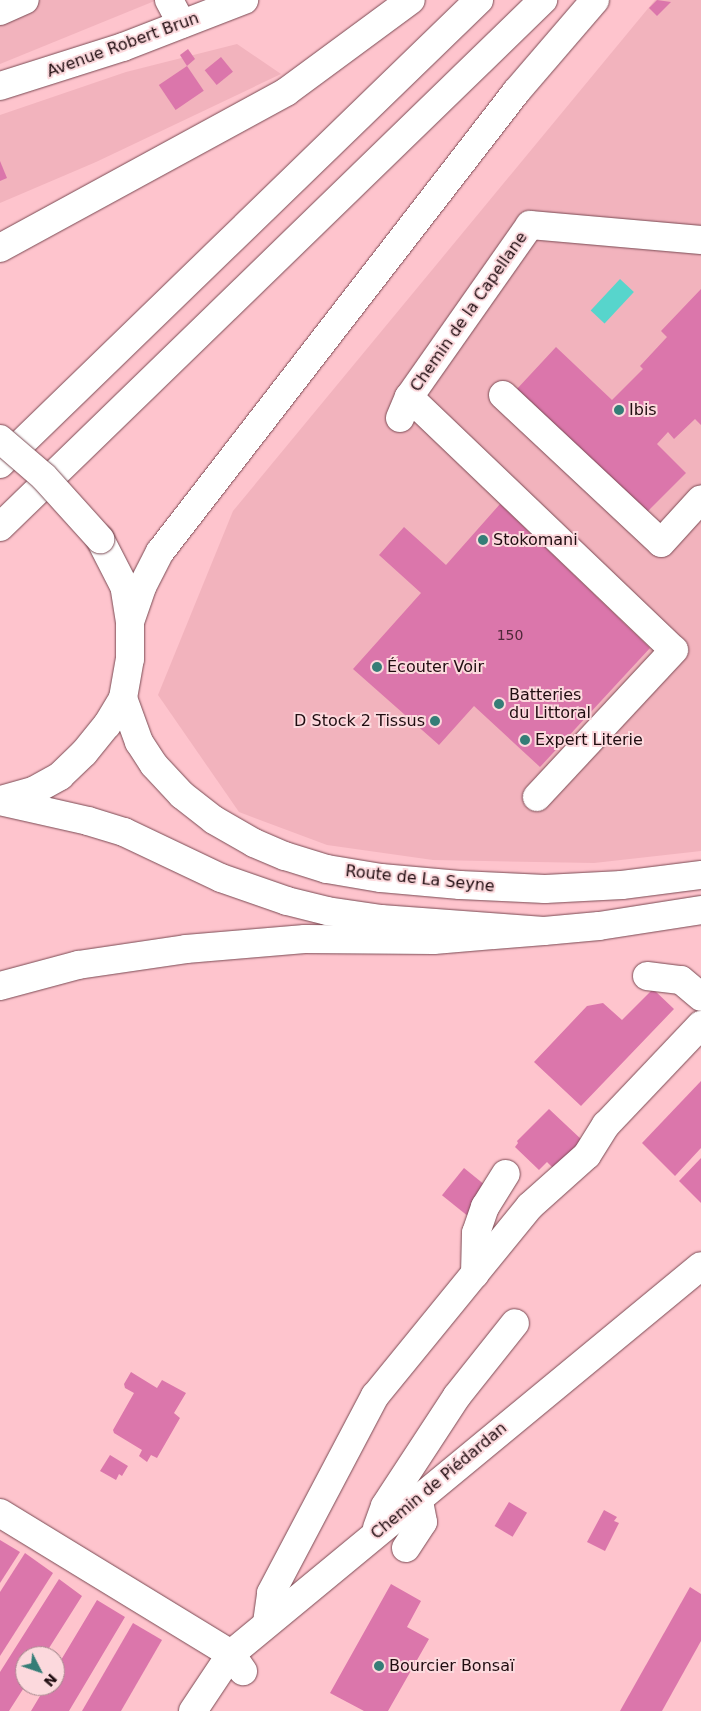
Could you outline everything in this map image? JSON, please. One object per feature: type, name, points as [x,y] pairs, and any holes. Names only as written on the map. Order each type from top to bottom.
[{"type":"main road","points":[[0,11],[25,0]]},
{"type":"main road","points":[[169,0],[182,24]]},
{"type":"main road","name":"Avenue Robert Brun","points":[[0,86],[124,47],[244,0]]},
{"type":"main road","points":[[0,248],[286,92],[411,0]]},
{"type":"main road","points":[[0,464],[479,0]]},
{"type":"main road","points":[[0,527],[543,0]]},
{"type":"main road","points":[[130,622],[143,585],[160,552],[516,92],[595,0]]},
{"type":"main road","name":"Chemin de la Capellane","points":[[537,797],[674,650],[405,408],[530,226],[701,240]]},
{"type":"main road","points":[[503,395],[661,543],[701,499]]},
{"type":"main road","points":[[0,439],[44,477],[100,539],[124,586],[130,622],[130,659],[124,698],[107,725],[84,753],[60,776],[35,790],[0,800]]},
{"type":"main road","name":"Route de La Seyne","points":[[124,698],[139,742],[154,765],[182,794],[214,820],[254,843],[285,856],[327,869],[381,878],[460,885],[555,888],[622,885],[701,875]]},
{"type":"main road","points":[[0,800],[88,821],[124,832],[221,878],[287,901],[327,911],[381,919],[544,931]]},
{"type":"main road","points":[[0,986],[78,965],[186,949],[305,939],[434,940],[599,926],[701,910]]},
{"type":"main road","points":[[647,976],[680,980],[701,997]]},
{"type":"main road","points":[[268,1623],[271,1593],[375,1396],[530,1206],[587,1155],[606,1125],[701,1025]]},
{"type":"main road","points":[[475,1274],[476,1233],[485,1207],[506,1174]]},
{"type":"main road","name":"Chemin de Piédardan","points":[[193,1711],[237,1662],[268,1623],[701,1266]]},
{"type":"main road","points":[[375,1534],[385,1506],[457,1396],[515,1323]]},
{"type":"main road","points":[[406,1548],[423,1522],[418,1498]]},
{"type":"main road","points":[[0,1513],[237,1662]]},
{"type":"shaded area","points":[[0,0],[157,0],[0,64]]},
{"type":"shaded area","points":[[655,0],[701,0],[701,851],[594,863],[433,860],[327,845],[239,812],[158,695],[233,511]]},
{"type":"shaded area","points":[[237,44],[281,74],[96,162],[0,203],[0,115],[126,72]]},
{"type":"water","points":[[620,279],[634,292],[605,323],[591,310]]},
{"type":"building","points":[[657,0],[671,2],[657,16],[649,8]]},
{"type":"building","points":[[188,49],[195,59],[187,66],[180,55]]},
{"type":"building","points":[[221,57],[233,72],[217,85],[205,70]]},
{"type":"building","points":[[187,66],[204,91],[176,110],[159,85]]},
{"type":"building","points":[[0,161],[7,178],[0,181]]},
{"type":"building","name":"Ibis","points":[[701,289],[701,425],[695,419],[674,439],[668,432],[657,444],[686,473],[646,513],[516,390],[556,347],[612,400],[643,369],[640,366],[667,337],[661,331]]},
{"type":"building","points":[[500,504],[650,648],[540,767],[474,706],[439,745],[353,669],[421,593],[379,555],[404,527],[446,565]]},
{"type":"building","points":[[653,989],[674,1009],[581,1106],[534,1062],[587,1006],[603,1003],[622,1020]]},
{"type":"building","points":[[701,1081],[701,1148],[675,1176],[642,1143]]},
{"type":"building","points":[[549,1109],[582,1140],[554,1169],[547,1162],[539,1170],[515,1147],[518,1143],[517,1141]]},
{"type":"building","points":[[701,1158],[701,1203],[679,1181]]},
{"type":"building","points":[[464,1168],[492,1191],[470,1218],[442,1195]]},
{"type":"building","points":[[131,1372],[157,1388],[162,1380],[186,1393],[174,1413],[180,1418],[157,1458],[151,1455],[147,1462],[139,1456],[142,1450],[114,1433],[113,1430],[134,1393],[125,1388],[124,1384]]},
{"type":"building","points":[[110,1455],[128,1466],[122,1476],[119,1474],[116,1480],[100,1471]]},
{"type":"building","points":[[509,1502],[527,1513],[513,1537],[495,1526]]},
{"type":"building","points":[[604,1510],[617,1517],[614,1521],[619,1523],[605,1551],[587,1542]]},
{"type":"building","points":[[0,1540],[20,1552],[0,1583]]},
{"type":"building","points":[[25,1553],[53,1573],[0,1656],[0,1592]]},
{"type":"building","points":[[59,1579],[82,1596],[50,1646],[16,1646]]},
{"type":"building","name":"Bourcier Bonsaï","points":[[391,1584],[421,1601],[407,1627],[429,1639],[388,1711],[364,1711],[330,1693]]},
{"type":"building","points":[[690,1587],[701,1594],[701,1641],[662,1711],[620,1711]]},
{"type":"building","points":[[97,1600],[125,1617],[69,1711],[31,1711],[40,1696],[65,1696],[65,1653]]},
{"type":"building","points":[[133,1623],[162,1640],[121,1711],[82,1711]]},
{"type":"building","points":[[15,1648],[15,1696],[19,1696],[9,1711],[0,1711],[0,1672]]},
{"type":"place","name":"Ibis","points":[[619,410]]},
{"type":"place","name":"Stokomani","points":[[483,540]]},
{"type":"place","name":"Écouter Voir","points":[[377,667]]},
{"type":"place","name":"Batteries du Littoral","points":[[499,704]]},
{"type":"place","name":"D Stock 2 Tissus","points":[[435,721]]},
{"type":"place","name":"Expert Literie","points":[[525,740]]},
{"type":"place","name":"Bourcier Bonsaï","points":[[379,1666]]}]
